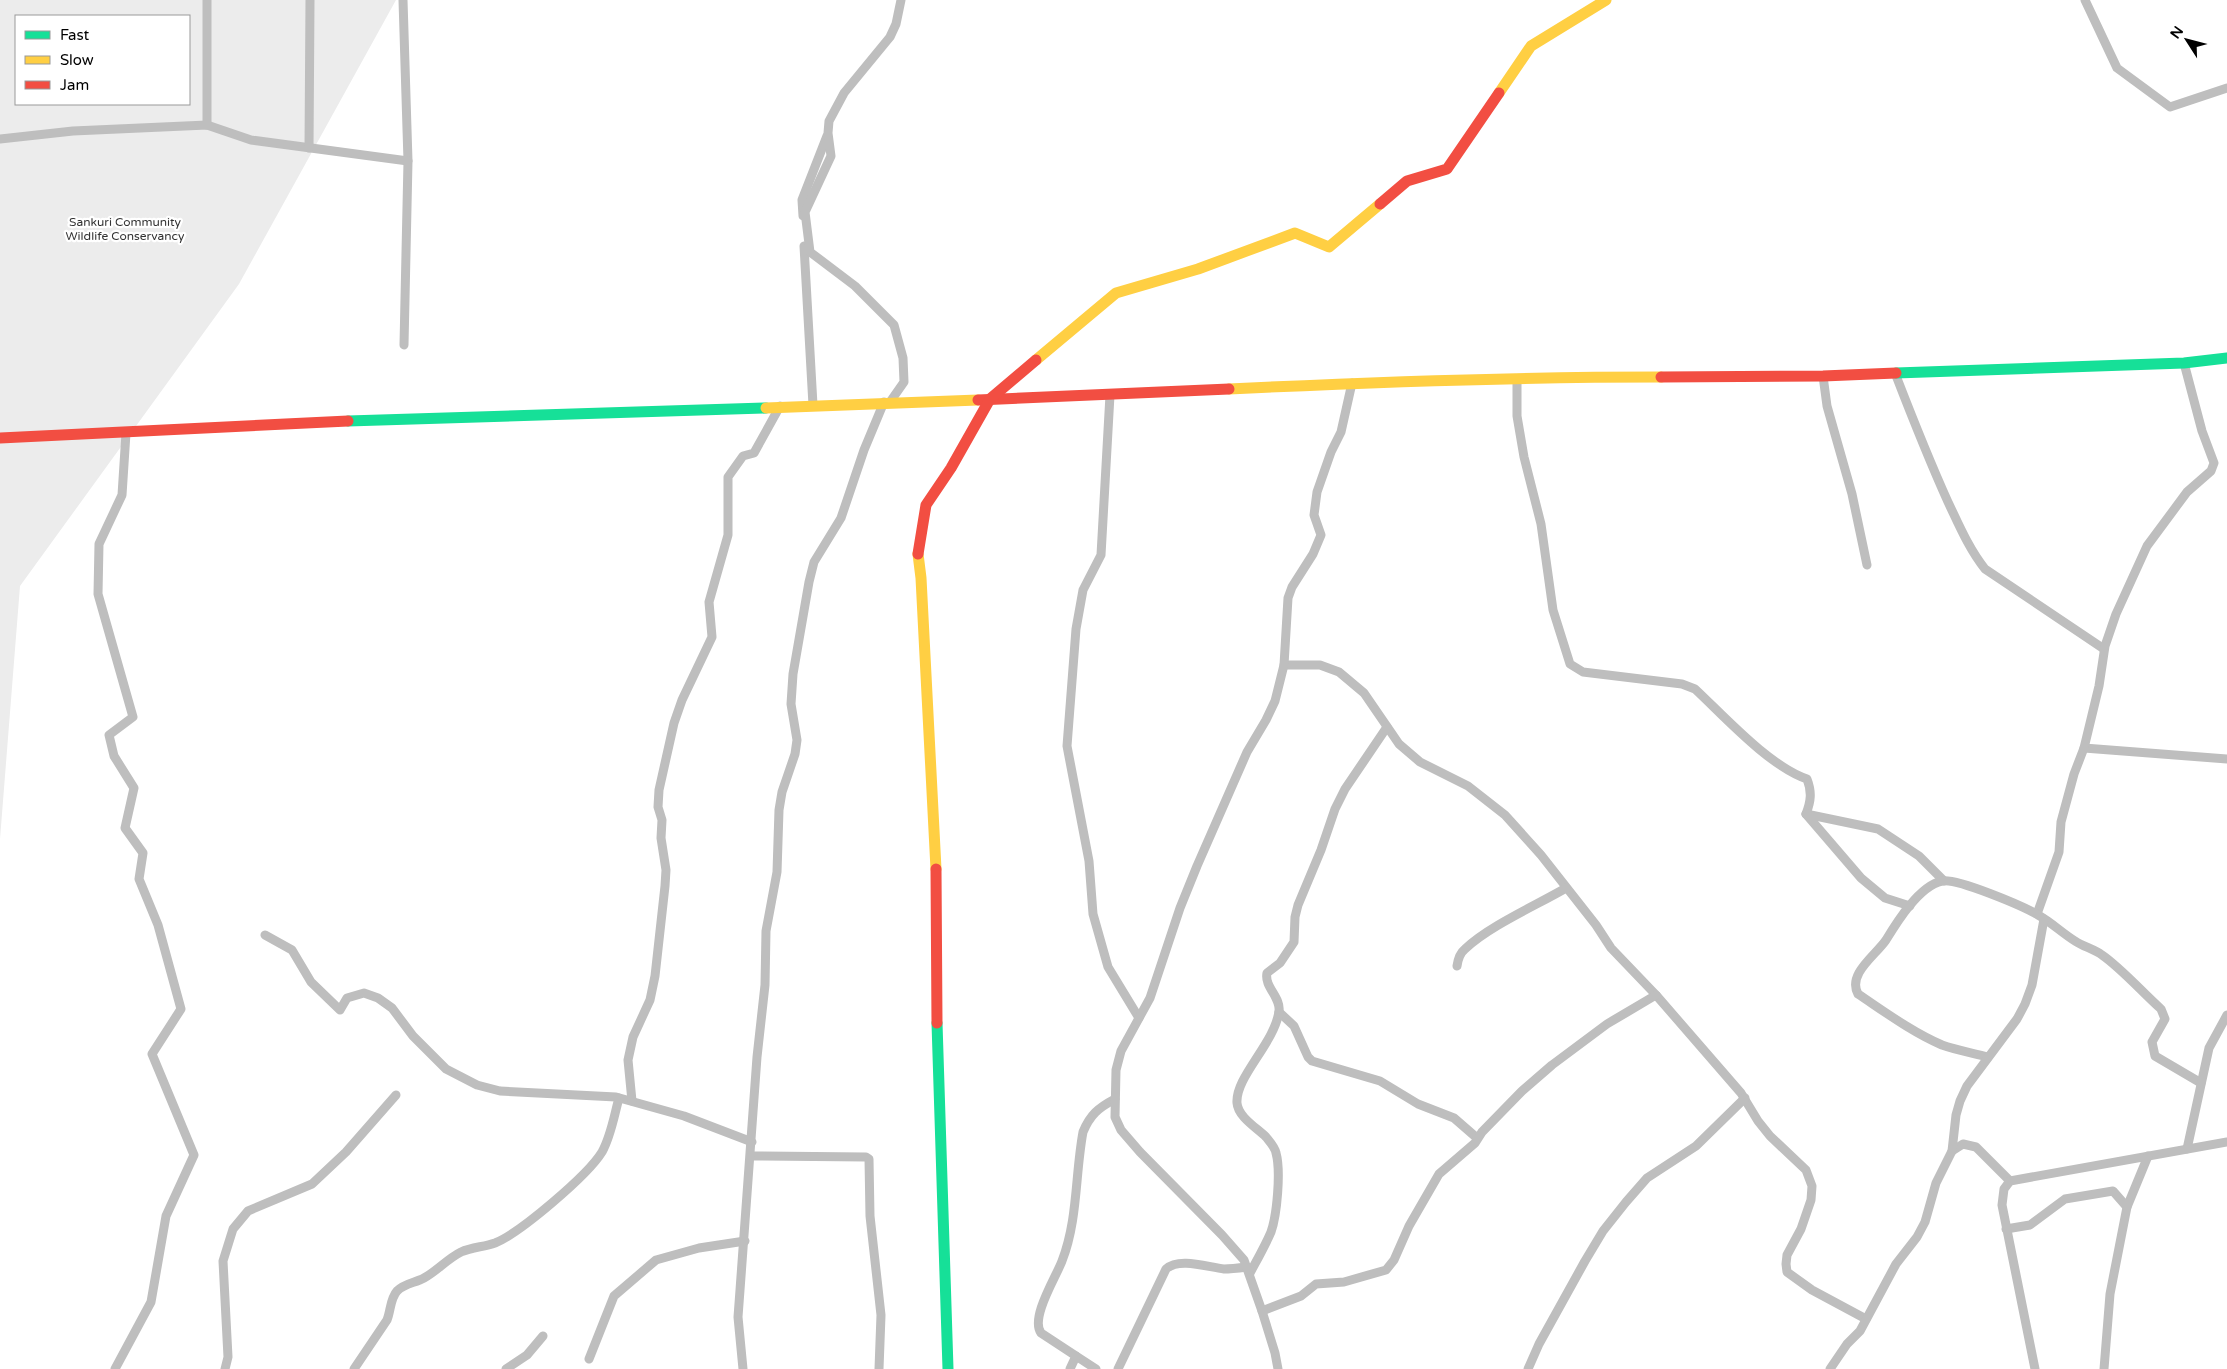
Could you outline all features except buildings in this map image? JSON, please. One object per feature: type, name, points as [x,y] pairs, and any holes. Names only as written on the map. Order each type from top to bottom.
[{"type":"street","points":[[207,0],[207,125]]},
{"type":"street","points":[[309,148],[310,0]]},
{"type":"street","points":[[404,0],[408,161],[404,345]]},
{"type":"street","points":[[743,1369],[738,1317],[757,1056],[765,985],[766,931],[777,872],[779,810],[782,792],[795,754],[797,740],[791,704],[792,674],[808,582],[814,562],[841,518],[864,450],[887,402],[904,382],[903,358],[894,325],[854,286],[810,252],[805,212],[830,156],[829,121],[835,108],[864,68],[890,37],[896,24],[901,0]]},
{"type":"street","points":[[948,1369],[936,980],[937,892],[921,578],[918,554],[926,505],[951,468],[990,399],[1116,293],[1198,269],[1295,233],[1329,247],[1407,181],[1447,169],[1530,46],[1606,0]]},
{"type":"street","points":[[2085,0],[2116,68],[2170,107],[2227,88]]},
{"type":"street","points":[[0,139],[73,131],[207,125],[251,140],[408,161]]},
{"type":"street","points":[[813,405],[802,200],[828,134]]},
{"type":"street","points":[[0,438],[332,421],[472,419],[1352,384],[1517,379],[1823,376],[2184,363],[2227,358]]},
{"type":"street","points":[[1830,1369],[1866,1319],[1896,1264],[1917,1237],[1925,1222],[1936,1183],[1952,1151],[1956,1115],[1960,1101],[1988,1057],[2017,1019],[2032,985],[2041,916],[2059,852],[2060,822],[2084,748],[2099,686],[2104,649],[2116,614],[2147,546],[2177,504],[2211,470],[2214,464],[2202,431],[2184,363]]},
{"type":"street","points":[[1895,373],[1940,484],[1977,559],[1985,569],[2104,649]]},
{"type":"street","points":[[1823,376],[1827,406],[1852,494],[1867,565]]},
{"type":"street","points":[[1517,379],[1517,416],[1524,457],[1541,524],[1548,586],[1560,636],[1570,664],[1583,672],[1682,684],[1695,689],[1773,759],[1807,780],[1812,791],[1806,814]]},
{"type":"street","points":[[1278,1369],[1275,1352],[1249,1270],[1238,1252],[1140,1152],[1121,1130],[1115,1118],[1116,1070],[1121,1051],[1150,998],[1183,899],[1246,752],[1272,710],[1284,665],[1288,598],[1292,587],[1313,554],[1321,535],[1314,515],[1317,492],[1341,432],[1352,384]]},
{"type":"street","points":[[1110,395],[1101,555],[1083,590],[1076,629],[1067,746],[1089,861],[1093,914],[1108,967],[1139,1018]]},
{"type":"street","points":[[632,1101],[628,1060],[633,1037],[650,1000],[655,976],[665,886],[659,790],[674,723],[698,663],[712,637],[709,602],[728,535],[728,477],[744,456],[754,453],[780,406]]},
{"type":"street","points":[[115,1369],[151,1302],[166,1216],[194,1155],[152,1054],[181,1009],[158,925],[139,879],[143,853],[125,828],[134,788],[114,756],[109,735],[133,717],[98,594],[100,544],[122,494],[126,433]]},
{"type":"street","points":[[1284,665],[1320,665],[1339,672],[1364,693],[1399,744],[1420,762],[1468,786],[1505,815],[1542,855],[1611,948],[1656,995],[1745,1098],[1758,1121],[1770,1136],[1806,1170],[1812,1186],[1811,1200],[1801,1229],[1787,1255],[1787,1272],[1812,1290],[1866,1319]]},
{"type":"street","points":[[1249,1270],[1271,1231],[1276,1208],[1277,1155],[1267,1138],[1241,1113],[1237,1106],[1237,1097],[1241,1083],[1273,1032],[1279,1012],[1280,1004],[1266,977],[1267,973],[1280,963],[1294,942],[1297,911],[1335,808],[1387,727]]},
{"type":"street","points":[[2084,748],[2227,759]]},
{"type":"street","points":[[1806,814],[1878,829],[1919,856],[1944,881],[1978,890],[2041,916],[2076,941],[2103,955],[2161,1009],[2165,1019],[2152,1042],[2155,1056],[2200,1083]]},
{"type":"street","points":[[1806,814],[1861,878],[1885,898],[1910,906]]},
{"type":"street","points":[[1944,881],[1923,892],[1910,906],[1880,950],[1861,969],[1856,980],[1856,990],[1858,994],[1892,1017],[1926,1037],[1943,1045],[1988,1057]]},
{"type":"street","points":[[1457,966],[1460,954],[1466,948],[1498,926],[1566,888]]},
{"type":"street","points":[[265,935],[292,950],[311,982],[340,1010],[347,998],[364,992],[378,998],[392,1008],[413,1036],[446,1068],[477,1085],[500,1091],[619,1098],[684,1116],[752,1142]]},
{"type":"street","points":[[1262,1311],[1301,1296],[1316,1284],[1344,1282],[1386,1270],[1394,1260],[1431,1184],[1449,1164],[1475,1143],[1477,1138],[1522,1091],[1575,1047],[1607,1024],[1656,995]]},
{"type":"street","points":[[1279,1012],[1294,1026],[1308,1057],[1312,1061],[1380,1081],[1418,1104],[1454,1118],[1477,1138]]},
{"type":"street","points":[[2187,1149],[2209,1048],[2227,1015]]},
{"type":"street","points":[[225,1369],[228,1357],[223,1261],[233,1229],[248,1211],[312,1184],[346,1152],[396,1095]]},
{"type":"street","points":[[354,1369],[387,1320],[391,1311],[392,1301],[398,1290],[407,1283],[423,1279],[459,1253],[495,1243],[515,1231],[591,1168],[607,1142],[619,1098]]},
{"type":"street","points":[[1528,1369],[1539,1344],[1585,1261],[1603,1231],[1626,1202],[1647,1178],[1696,1146],[1745,1098]]},
{"type":"street","points":[[1096,1369],[1041,1333],[1038,1329],[1038,1322],[1040,1312],[1062,1262],[1070,1237],[1083,1132],[1088,1120],[1098,1108],[1115,1099]]},
{"type":"street","points":[[2035,1369],[2006,1229],[2002,1198],[2004,1189],[2010,1181],[2227,1142]]},
{"type":"street","points":[[1952,1151],[1963,1144],[1976,1147],[2010,1181]]},
{"type":"street","points":[[751,1156],[866,1156],[870,1159],[870,1216],[881,1315],[879,1369]]},
{"type":"street","points":[[2104,1369],[2110,1294],[2127,1207],[2148,1156]]},
{"type":"street","points":[[2006,1229],[2030,1225],[2066,1199],[2113,1191],[2127,1207]]},
{"type":"street","points":[[589,1359],[614,1296],[656,1260],[699,1248],[745,1241]]},
{"type":"street","points":[[1118,1369],[1166,1269],[1170,1265],[1190,1264],[1249,1270]]},
{"type":"street","points":[[506,1369],[527,1355],[543,1336]]},
{"type":"street","points":[[1070,1369],[1076,1356]]},
{"type":"green space","name":"Sankuri Community Wildlife Conservancy","points":[[0,0],[396,0],[239,284],[20,586],[0,839]]},
{"type":"traffic: fast","points":[[1896,373],[2184,363],[2227,358]]},
{"type":"traffic: fast","points":[[348,421],[766,408]]},
{"type":"traffic: fast","points":[[937,1023],[948,1369]]},
{"type":"traffic: slow","points":[[1499,93],[1531,46],[1606,0]]},
{"type":"traffic: slow","points":[[1036,360],[1116,293],[1198,269],[1295,233],[1329,247],[1380,204]]},
{"type":"traffic: slow","points":[[1229,389],[1445,380],[1661,377]]},
{"type":"traffic: slow","points":[[766,408],[978,400]]},
{"type":"traffic: slow","points":[[918,554],[921,578],[936,869]]},
{"type":"traffic: jam","points":[[1380,204],[1407,181],[1447,169],[1499,93]]},
{"type":"traffic: jam","points":[[918,554],[926,505],[951,468],[990,399],[1036,360]]},
{"type":"traffic: jam","points":[[1661,377],[1823,376],[1896,373]]},
{"type":"traffic: jam","points":[[978,400],[1229,389]]},
{"type":"traffic: jam","points":[[0,438],[348,421]]},
{"type":"traffic: jam","points":[[936,869],[937,1023]]}]
